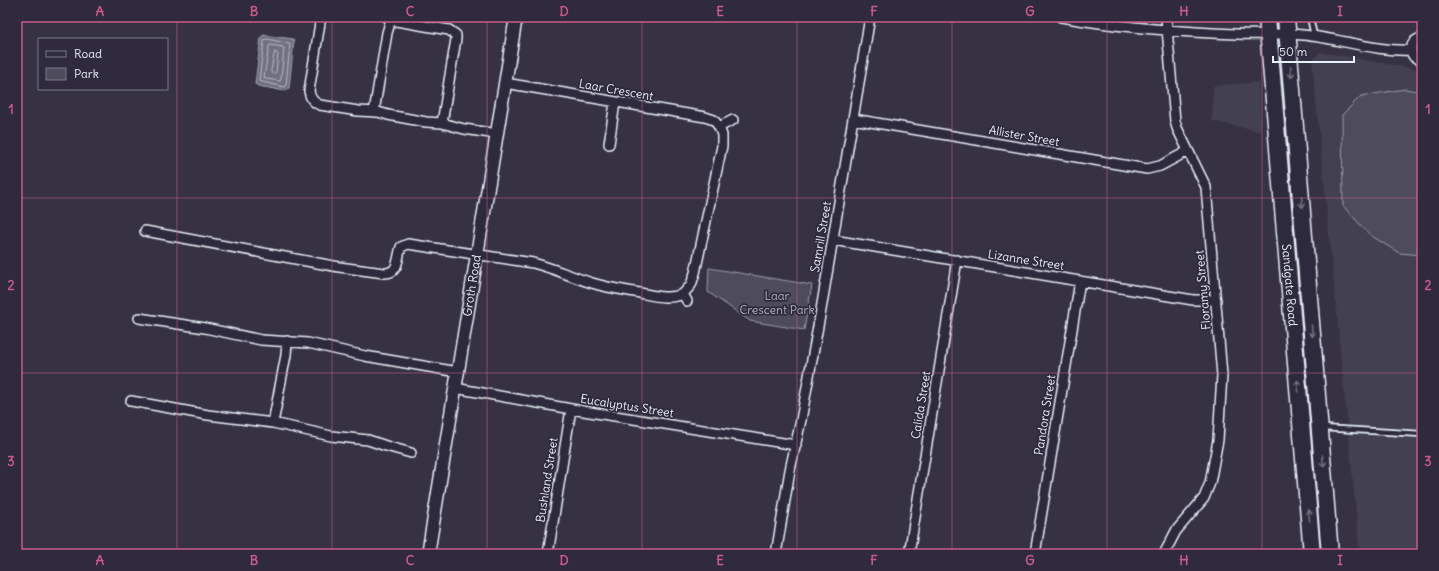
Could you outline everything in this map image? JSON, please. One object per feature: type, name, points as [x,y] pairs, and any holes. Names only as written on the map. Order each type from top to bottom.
[{"type":"highway","name":"Sandgate Road","points":[[1267,17],[1312,554]]},
{"type":"highway","name":"Sandgate Road","points":[[1286,17],[1330,554]]},
{"type":"street","points":[[321,17],[309,91],[310,98],[315,102],[320,105],[374,112],[388,116],[426,122],[442,123],[464,129],[497,134]]},
{"type":"street","name":"Groth Road","points":[[428,554],[516,17]]},
{"type":"street","name":"Samrill Street","points":[[776,554],[790,470],[821,310],[870,17]]},
{"type":"street","points":[[1061,17],[1113,25],[1237,34],[1287,34],[1314,36],[1389,49],[1411,50]]},
{"type":"street","name":"Floramy Street","points":[[1164,554],[1176,531],[1204,498],[1210,483],[1218,440],[1222,375],[1206,187],[1175,121],[1166,17]]},
{"type":"street","points":[[374,112],[389,18],[449,30],[456,35],[442,123]]},
{"type":"street","points":[[1422,38],[1413,43],[1411,50],[1414,57],[1422,61]]},
{"type":"street","name":"Laar Crescent","points":[[505,83],[705,117],[714,120],[719,127]]},
{"type":"street","points":[[609,144],[615,102]]},
{"type":"street","name":"Allister Street","points":[[853,119],[1147,169],[1160,166],[1188,151]]},
{"type":"street","points":[[145,231],[339,267],[389,274],[394,271],[401,247],[405,244],[533,263],[552,268],[592,283],[614,288],[666,297],[685,297],[695,274],[722,146],[722,135],[719,127],[733,120]]},
{"type":"street","name":"Lizanne Street","points":[[833,240],[1193,300],[1216,300]]},
{"type":"street","name":"Calida Street","points":[[909,554],[957,260]]},
{"type":"street","name":"Pandora Street","points":[[1035,554],[1080,280]]},
{"type":"street","points":[[139,318],[205,328],[261,340],[308,343],[365,356],[458,372]]},
{"type":"street","points":[[273,423],[286,355],[287,341]]},
{"type":"street","name":"Eucalyptus Street","points":[[455,388],[571,409],[796,445]]},
{"type":"street","points":[[131,401],[208,415],[273,423],[331,436],[368,440],[411,453]]},
{"type":"street","name":"Bushland Street","points":[[548,554],[571,409]]},
{"type":"lane","points":[[1310,17],[1314,36]]},
{"type":"lane","points":[[1320,428],[1422,434]]},
{"type":"shaded area","points":[[1320,52],[1422,70],[1422,554],[1360,554],[1312,61]]},
{"type":"shaded area","points":[[1258,82],[1261,132],[1212,121],[1213,86]]},
{"type":"green space","points":[[1405,89],[1422,92],[1422,255],[1399,253],[1370,235],[1343,206],[1342,115],[1361,96]]},
{"type":"green space","name":"Laar Crescent Park","points":[[709,268],[812,285],[804,330],[750,321],[708,292]]},
{"type":"water","points":[[264,35],[293,39],[294,41],[289,88],[285,91],[258,86],[255,84],[261,37]]}]
